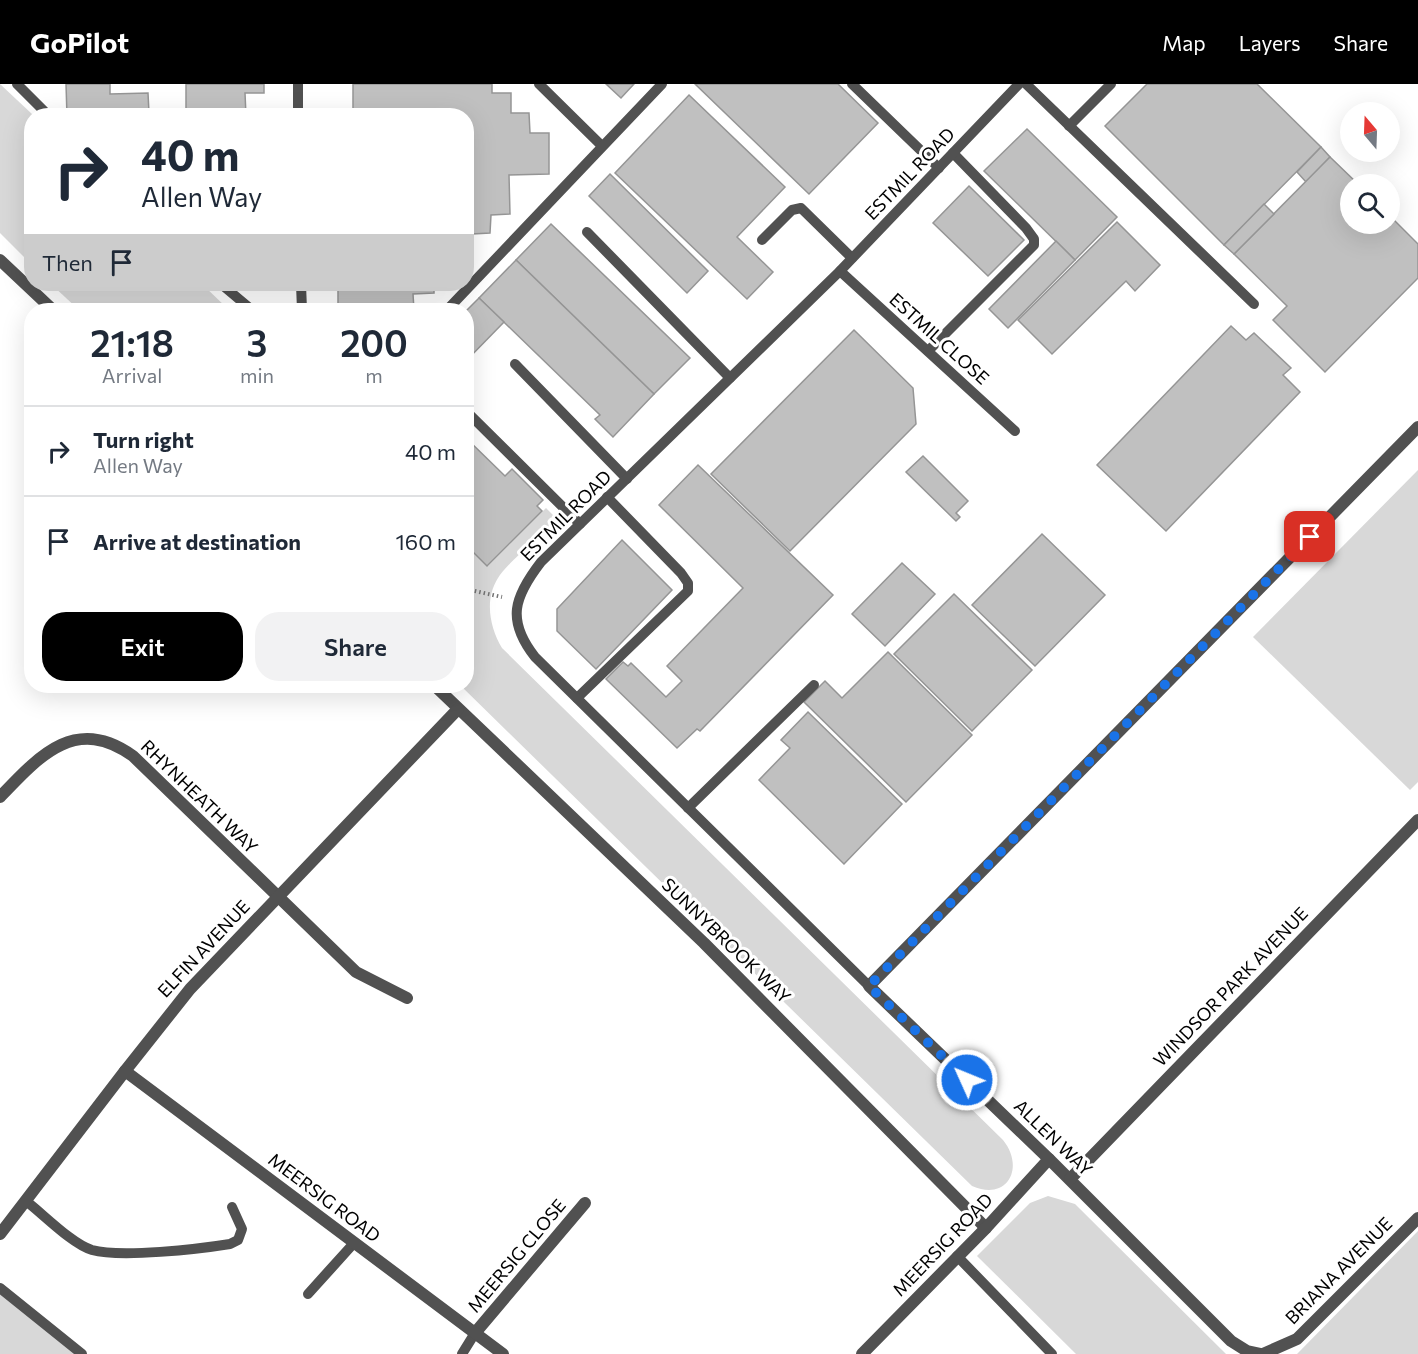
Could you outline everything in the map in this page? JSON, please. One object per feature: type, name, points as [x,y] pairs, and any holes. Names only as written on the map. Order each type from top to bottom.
[{"type":"street","points":[[0,260],[24,283]]},
{"type":"street","points":[[33,291],[46,303]]},
{"type":"street","points":[[869,986],[1418,427]]},
{"type":"street","name":"SUNNYBROOK WAY","points":[[442,693],[712,952],[986,1228]]},
{"type":"street","name":"ELFIN AVENUE","points":[[0,1234],[124,1071],[190,989],[458,709]]},
{"type":"street","name":"RHYNHEATH WAY","points":[[0,797],[34,761],[61,744],[91,738],[116,744],[133,756],[277,898],[356,972],[407,998]]},
{"type":"street","name":"WINDSOR PARK AVENUE","points":[[1070,1179],[1418,820]]},
{"type":"street","name":"ALLEN WAY","points":[[869,986],[1070,1179],[1231,1341],[1247,1351],[1262,1354],[1282,1347]]},
{"type":"street","name":"MEERSIG ROAD","points":[[124,1071],[502,1354]]},
{"type":"street","name":"MEERSIG ROAD","points":[[862,1354],[986,1228],[1049,1159]]},
{"type":"street","name":"MEERSIG CLOSE","points":[[475,1333],[585,1203]]},
{"type":"street","name":"BRIANA AVENUE","points":[[1282,1347],[1297,1339],[1314,1324],[1418,1218]]},
{"type":"lane","points":[[17,84],[41,108]]},
{"type":"lane","points":[[298,84],[298,108]]},
{"type":"lane","points":[[539,84],[602,146]]},
{"type":"lane","points":[[474,281],[662,84]]},
{"type":"lane","points":[[852,84],[939,168]]},
{"type":"lane","name":"ESTMIL ROAD","points":[[518,600],[524,584],[541,562],[840,271],[1019,84]]},
{"type":"lane","points":[[1026,84],[1254,304]]},
{"type":"lane","points":[[1069,126],[1110,84]]},
{"type":"lane","points":[[928,351],[1034,245],[1034,239],[1026,228],[953,153]]},
{"type":"lane","points":[[762,240],[792,210],[801,208],[852,258]]},
{"type":"lane","points":[[587,232],[730,378]]},
{"type":"lane","name":"ESTMIL CLOSE","points":[[840,271],[1015,431]]},
{"type":"lane","points":[[229,291],[244,303]]},
{"type":"lane","points":[[454,303],[465,291]]},
{"type":"lane","points":[[515,364],[627,479]]},
{"type":"lane","points":[[474,419],[580,524]]},
{"type":"lane","points":[[577,698],[688,591],[688,583],[681,573],[608,497]]},
{"type":"lane","points":[[518,600],[516,618],[522,640],[577,698],[869,986]]},
{"type":"lane","points":[[688,808],[814,685]]},
{"type":"lane","points":[[26,1200],[84,1246],[102,1251],[157,1251],[230,1244],[238,1240],[242,1229],[232,1208]]},
{"type":"lane","points":[[308,1294],[354,1243]]},
{"type":"lane","points":[[957,1256],[1052,1354]]},
{"type":"lane","points":[[0,1288],[82,1354]]},
{"type":"lane","points":[[462,1354],[475,1333]]},
{"type":"path","points":[[474,591],[518,600]]},
{"type":"shaded area","points":[[0,84],[26,108],[24,257],[0,233]]},
{"type":"shaded area","points":[[59,291],[209,291],[222,303],[71,303]]},
{"type":"shaded area","points":[[1418,470],[1418,782],[1410,790],[1253,637]]},
{"type":"shaded area","points":[[546,508],[558,520],[509,565],[494,587],[490,614],[494,632],[502,648],[1003,1140],[1009,1150],[1012,1171],[1003,1186],[985,1190],[972,1186],[468,693],[474,693],[474,552],[488,566]]},
{"type":"shaded area","points":[[1048,1196],[1075,1204],[1226,1354],[1076,1354],[977,1256],[1030,1203]]},
{"type":"shaded area","points":[[1418,1231],[1418,1354],[1297,1354]]},
{"type":"shaded area","points":[[0,1288],[82,1354],[0,1354]]},
{"type":"building","points":[[66,84],[110,84],[110,94],[148,93],[149,108],[67,108]]},
{"type":"building","points":[[186,84],[264,84],[264,93],[245,93],[246,108],[186,108]]},
{"type":"building","points":[[353,84],[492,84],[492,93],[511,93],[511,113],[529,113],[530,133],[549,133],[549,174],[509,175],[510,214],[491,215],[490,233],[474,234],[474,108],[353,108]]},
{"type":"building","points":[[606,84],[634,84],[621,98]]},
{"type":"building","points":[[695,84],[838,84],[878,123],[809,194]]},
{"type":"building","points":[[1147,84],[1257,84],[1321,147],[1224,245],[1105,126]]},
{"type":"building","points":[[689,95],[785,187],[737,237],[773,272],[747,299],[615,173]]},
{"type":"building","points":[[1027,129],[1117,217],[1075,260],[984,171]]},
{"type":"building","points":[[1321,147],[1330,157],[1306,182],[1297,172]]},
{"type":"building","points":[[1330,157],[1348,174],[1340,174],[1340,234],[1400,234],[1400,226],[1418,244],[1418,278],[1325,372],[1273,320],[1287,306],[1234,254]]},
{"type":"building","points":[[610,174],[708,271],[687,293],[589,196]]},
{"type":"building","points":[[969,186],[1024,240],[988,276],[933,223]]},
{"type":"building","points":[[1264,204],[1274,214],[1234,254],[1224,245]]},
{"type":"building","points":[[1117,222],[1160,265],[1135,291],[1126,281],[1052,354],[1018,320]]},
{"type":"building","points":[[551,224],[690,358],[654,394],[516,260]]},
{"type":"building","points":[[1056,241],[1075,260],[1008,328],[989,309]]},
{"type":"building","points":[[516,260],[654,394],[613,437],[595,419],[600,415],[479,298]]},
{"type":"building","points":[[338,291],[434,291],[434,293],[413,294],[414,303],[338,303]]},
{"type":"building","points":[[479,298],[504,322],[474,353],[474,303]]},
{"type":"building","points":[[1231,326],[1246,340],[1254,333],[1291,368],[1283,375],[1300,392],[1166,531],[1097,465]]},
{"type":"building","points":[[854,330],[913,388],[916,424],[790,551],[711,474]]},
{"type":"building","points":[[474,446],[505,476],[512,469],[543,500],[537,506],[542,511],[487,566],[474,553]]},
{"type":"building","points":[[923,456],[968,501],[956,513],[960,517],[956,521],[906,472]]},
{"type":"building","points":[[698,465],[833,595],[700,731],[697,729],[677,748],[606,679],[623,662],[628,666],[631,663],[666,697],[682,681],[667,666],[743,588],[659,505]]},
{"type":"building","points":[[1042,534],[1105,595],[1035,666],[972,605]]},
{"type":"building","points":[[622,540],[672,590],[596,669],[557,631],[557,609]]},
{"type":"building","points":[[902,563],[935,594],[885,646],[852,614]]},
{"type":"building","points":[[954,594],[1032,670],[972,731],[894,654]]},
{"type":"building","points":[[888,652],[972,735],[906,802],[804,702],[825,681],[842,698]]},
{"type":"building","points":[[808,712],[902,804],[844,864],[759,780],[790,748],[781,740]]},
{"type":"route","points":[[967,1080],[869,986],[1310,537]]}]
